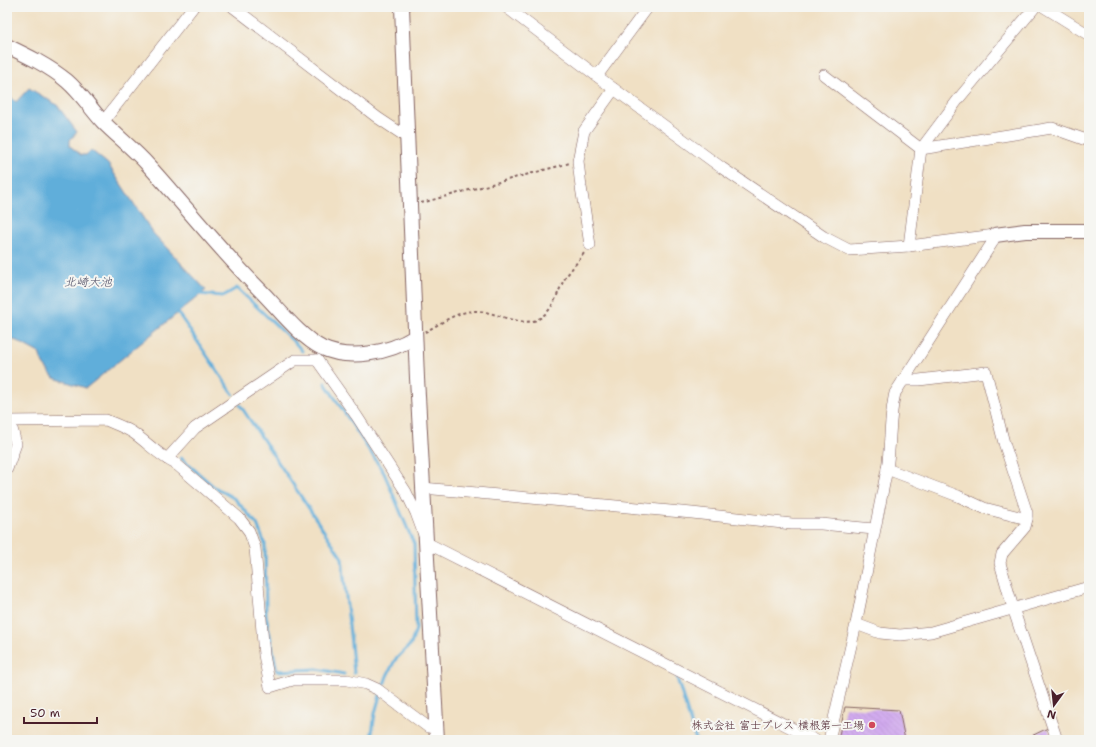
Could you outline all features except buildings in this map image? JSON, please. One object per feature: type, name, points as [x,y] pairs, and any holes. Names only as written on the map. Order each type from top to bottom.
[{"type":"street","points":[[103,122],[193,7]]},
{"type":"street","points":[[233,7],[378,118],[408,138]]},
{"type":"street","points":[[402,7],[415,337],[436,734]]},
{"type":"street","points":[[506,7],[614,89],[722,168],[824,236],[848,250],[909,246],[1025,231],[1089,231]]},
{"type":"street","points":[[597,76],[648,7]]},
{"type":"street","points":[[909,246],[921,149],[960,97],[1035,7]]},
{"type":"street","points":[[1044,7],[1059,11],[1089,35]]},
{"type":"street","points":[[7,46],[36,60],[68,82],[103,122],[148,164],[237,267],[296,327],[320,354],[360,421],[406,492],[427,543],[815,740]]},
{"type":"street","points":[[824,75],[921,149],[1052,128],[1089,141]]},
{"type":"street","points":[[590,245],[578,160],[584,131],[614,89]]},
{"type":"street","points":[[829,740],[856,624],[887,469],[892,407],[895,393],[992,243],[995,235]]},
{"type":"street","points":[[167,459],[195,428],[295,360],[320,354],[359,354],[390,348],[405,343],[415,337]]},
{"type":"street","points":[[903,380],[919,380],[986,372],[1004,443],[1027,514],[1025,526],[1002,554],[1000,563],[1057,740]]},
{"type":"street","points":[[7,470],[16,444],[9,421],[106,420],[133,433],[167,459],[176,464],[239,518],[249,531],[255,548],[264,655],[270,687],[293,680],[347,680],[366,684],[381,691],[436,734]]},
{"type":"street","points":[[887,469],[958,496],[984,508],[1027,519]]},
{"type":"street","points":[[424,488],[692,513],[792,524],[821,524],[874,529]]},
{"type":"street","points":[[856,624],[880,633],[900,635],[931,632],[1089,587]]},
{"type":"path","points":[[411,206],[578,160]]},
{"type":"path","points":[[415,337],[460,314],[471,311],[482,310],[521,322],[535,321],[542,317],[553,306],[564,280],[590,245]]},
{"type":"water","name":"北崎大池","points":[[29,88],[57,105],[77,132],[70,140],[70,146],[81,155],[86,155],[91,150],[108,164],[153,233],[206,290],[86,388],[54,378],[43,364],[39,353],[17,341],[7,338],[7,93],[16,102]]},
{"type":"waterway","points":[[198,294],[223,296],[237,288],[302,351]]},
{"type":"waterway","points":[[176,310],[233,394]]},
{"type":"waterway","points":[[325,383],[384,473],[414,544],[416,629],[411,644],[395,660],[382,690]]},
{"type":"waterway","points":[[240,405],[342,558],[354,673]]},
{"type":"waterway","points":[[181,458],[213,486],[235,499],[257,524],[265,544],[266,615],[277,671],[317,669],[344,674]]},
{"type":"waterway","points":[[677,678],[696,740]]},
{"type":"waterway","points":[[371,740],[375,713],[380,695]]},
{"type":"place","name":"株式会社 富士プレス 横根第一工場","points":[[872,725]]}]
